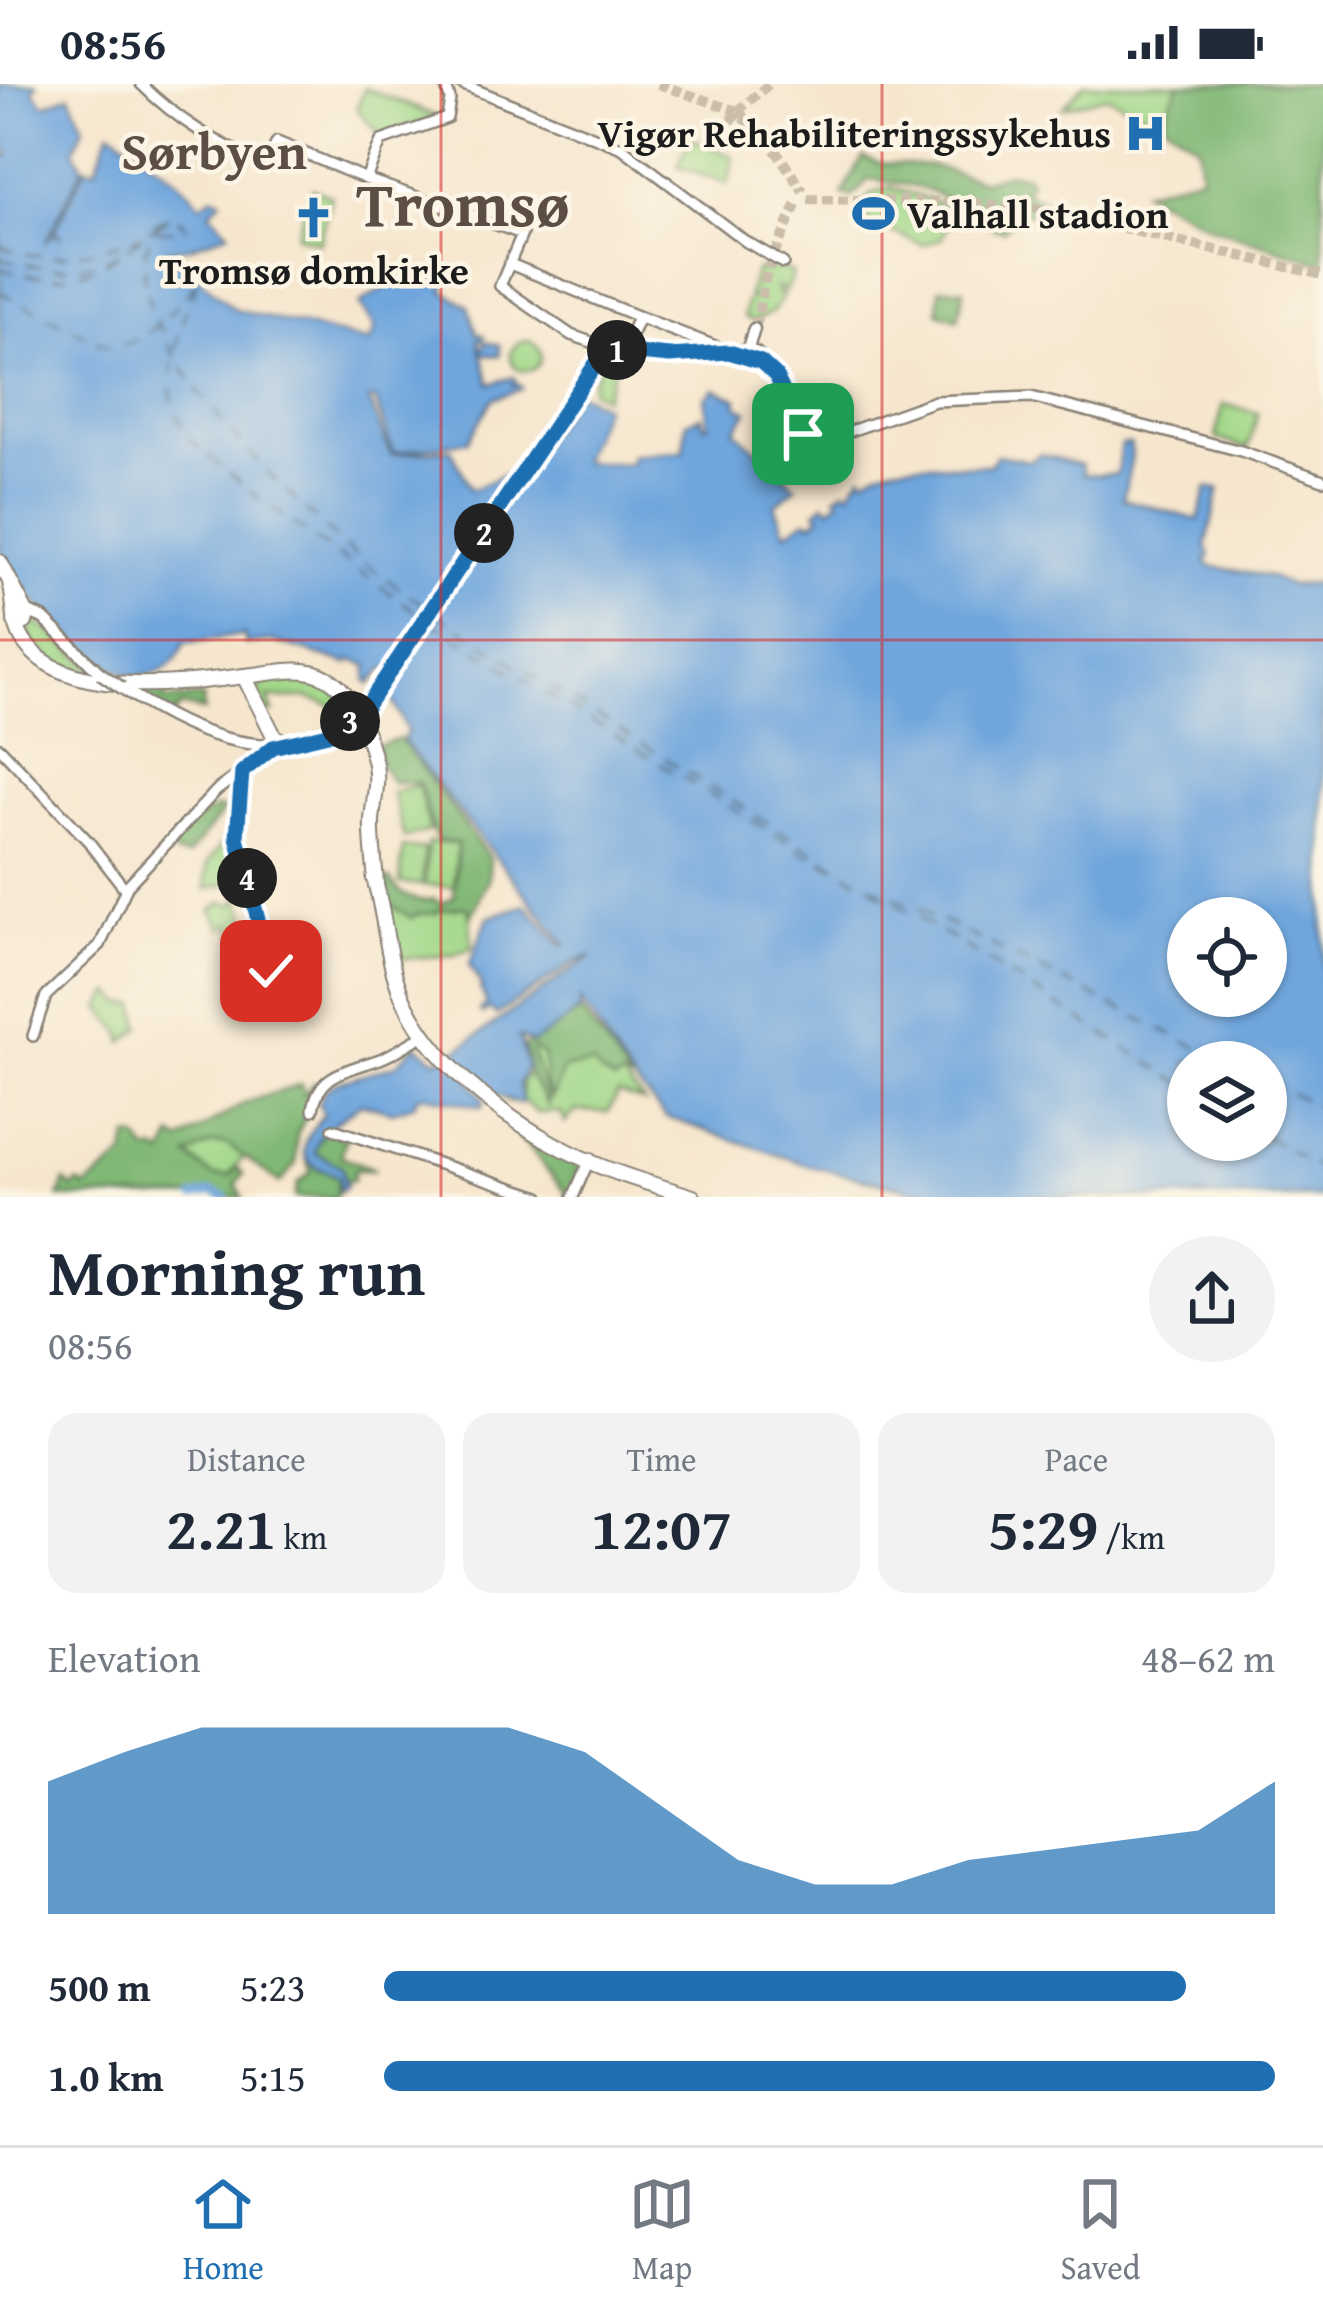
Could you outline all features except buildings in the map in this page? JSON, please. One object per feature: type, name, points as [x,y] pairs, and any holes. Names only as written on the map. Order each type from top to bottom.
[{"type":"highway","points":[[0,562],[29,647],[63,670],[100,681],[155,684],[309,671],[333,681],[352,706],[376,766],[372,833],[376,884],[397,982],[419,1035],[533,1129],[587,1161],[693,1197]]},
{"type":"highway","points":[[256,700],[256,686],[268,673]]},
{"type":"highway","points":[[244,676],[285,742]]},
{"type":"main road","points":[[17,617],[47,624],[100,673],[205,732],[255,745],[343,726],[370,703],[603,353],[623,349],[639,317],[751,356],[754,328]]},
{"type":"street","points":[[142,85],[179,120],[266,165],[277,142],[522,234],[500,286],[603,353]]},
{"type":"street","points":[[366,179],[381,141],[446,119],[452,85],[627,151],[745,241],[783,263]]},
{"type":"street","points":[[510,264],[639,317]]},
{"type":"street","points":[[623,349],[670,356],[729,352]]},
{"type":"street","points":[[751,356],[770,368],[804,440],[818,445],[935,401],[1030,397],[1234,448],[1323,479]]},
{"type":"street","points":[[33,1036],[45,997],[104,940],[125,889],[218,790],[285,742]]},
{"type":"street","points":[[0,748],[93,846],[125,889]]},
{"type":"street","points":[[242,772],[237,837],[271,979]]},
{"type":"street","points":[[313,1110],[317,1091],[335,1074],[382,1058],[419,1035]]},
{"type":"street","points":[[333,1130],[541,1197]]},
{"type":"street","points":[[574,1196],[587,1161]]},
{"type":"green space","points":[[1084,84],[1179,84],[1162,121],[1106,96],[1063,107]]},
{"type":"green space","points":[[1179,84],[1323,84],[1323,264],[1212,227],[1143,191],[1201,175],[1198,145],[1162,121]]},
{"type":"green space","points":[[365,88],[438,117],[382,136],[356,109]]},
{"type":"green space","points":[[690,138],[734,157],[728,184],[678,167]]},
{"type":"green space","points":[[863,157],[879,163],[933,166],[983,181],[1008,173],[1026,175],[1030,182],[1023,191],[1057,207],[1045,216],[1019,212],[1004,230],[991,227],[994,212],[984,210],[974,221],[965,219],[937,194],[912,186],[869,179],[852,197],[842,195]]},
{"type":"green space","points":[[890,187],[944,205],[948,225],[942,238],[923,245],[868,222],[865,202],[873,193]]},
{"type":"green space","points":[[312,188],[331,196],[319,243],[296,235]]},
{"type":"green space","points":[[756,271],[793,274],[786,290],[777,288],[778,294],[784,294],[773,312],[753,321],[744,317],[746,302],[752,298],[748,295]]},
{"type":"green space","points":[[940,288],[964,289],[958,319],[938,312]]},
{"type":"green space","points":[[526,341],[537,345],[541,356],[537,367],[526,371],[515,367],[511,356],[515,345]]},
{"type":"green space","points":[[620,353],[604,397],[591,390],[602,362]]},
{"type":"green space","points":[[1223,404],[1258,413],[1248,449],[1216,438]]},
{"type":"green space","points":[[37,623],[105,679],[52,661],[30,639],[30,625]]},
{"type":"green space","points":[[294,673],[327,685],[350,712],[308,698],[268,698],[273,712],[266,712],[259,693],[263,682]]},
{"type":"green space","points":[[123,686],[164,687],[165,700],[203,697],[204,711],[181,706],[174,715]]},
{"type":"green space","points":[[400,739],[490,859],[488,881],[470,919],[468,907],[412,918],[391,905],[385,880],[390,879],[414,899],[441,903],[454,897],[458,843],[439,841],[434,835],[419,783],[392,782],[380,764],[377,746]]},
{"type":"green space","points":[[418,785],[430,831],[404,838],[392,792]]},
{"type":"green space","points":[[217,808],[224,810],[188,856],[175,854],[173,845],[196,820]]},
{"type":"green space","points":[[231,833],[240,881],[206,889],[207,863]]},
{"type":"green space","points":[[428,842],[457,844],[454,887],[425,885]]},
{"type":"green space","points":[[403,848],[425,849],[422,885],[400,883]]},
{"type":"green space","points":[[238,895],[252,931],[237,942],[230,924],[222,929],[211,910],[223,902],[235,905]]},
{"type":"green space","points":[[391,905],[412,918],[469,907],[472,947],[454,955],[397,959],[384,908]]},
{"type":"green space","points":[[111,992],[124,1004],[136,1004],[141,1028],[123,1042],[101,1008]]},
{"type":"green space","points":[[583,997],[583,1003],[578,1002],[581,1010],[533,1043],[520,1037],[527,1066],[519,1084],[522,1099],[522,1080],[531,1073],[548,1105],[531,1049],[535,1048],[543,1054],[546,1086],[553,1096],[562,1069],[594,1064],[615,1081],[624,1077],[644,1102],[618,1093],[608,1112],[575,1111],[565,1123],[561,1112],[537,1113],[523,1101],[510,1103],[459,1064]]},
{"type":"green space","points":[[581,1011],[631,1080],[615,1081],[593,1064],[564,1068],[552,1098],[543,1054],[533,1048],[548,1106],[528,1072],[525,1046]]},
{"type":"green space","points":[[315,1081],[297,1134],[296,1164],[280,1183],[227,1144],[212,1144],[188,1156],[213,1176],[229,1176],[238,1168],[244,1174],[236,1184],[243,1197],[227,1197],[213,1189],[186,1197],[59,1197],[65,1181],[72,1188],[79,1182],[85,1188],[125,1156],[128,1137],[137,1138],[148,1152],[164,1155],[173,1136],[181,1142],[245,1103],[301,1084],[304,1095]]},
{"type":"green space","points":[[513,1120],[575,1160],[579,1171],[569,1196],[517,1134]]},
{"type":"green space","points":[[325,1130],[346,1139],[341,1156],[376,1170],[354,1170],[353,1181],[345,1181],[342,1167],[315,1153]]},
{"type":"green space","points":[[212,1144],[227,1144],[244,1156],[229,1176],[213,1176],[187,1155]]},
{"type":"green space","points":[[306,1158],[339,1177],[336,1197],[295,1197],[298,1183],[311,1172]]},
{"type":"water","points":[[0,84],[37,84],[34,91],[44,105],[70,95],[84,127],[74,150],[83,167],[45,243],[52,233],[62,238],[54,230],[86,167],[95,170],[110,130],[176,179],[201,204],[214,196],[221,200],[210,212],[229,232],[191,247],[168,250],[235,310],[370,342],[375,327],[359,304],[393,282],[433,284],[437,269],[448,272],[444,291],[469,306],[477,334],[484,335],[484,340],[478,340],[481,351],[486,342],[500,345],[500,356],[482,354],[490,384],[514,377],[516,383],[511,386],[522,389],[493,399],[468,441],[393,453],[375,399],[369,400],[391,455],[451,449],[471,490],[510,472],[537,441],[540,444],[577,392],[604,406],[581,462],[630,464],[632,455],[684,451],[686,422],[701,416],[704,426],[708,425],[705,398],[715,389],[738,399],[737,405],[748,411],[735,430],[758,451],[769,444],[771,448],[762,455],[796,487],[775,505],[786,533],[807,519],[812,523],[820,516],[816,511],[825,503],[830,508],[839,500],[836,496],[845,489],[849,492],[862,474],[866,478],[909,464],[990,465],[997,455],[1029,461],[1040,454],[1081,465],[1083,475],[1117,474],[1121,445],[1130,444],[1123,499],[1198,520],[1207,488],[1219,489],[1206,547],[1210,566],[1271,577],[1291,586],[1323,582],[1323,1197],[944,1197],[814,1167],[666,1117],[630,1076],[579,999],[581,1010],[533,1043],[519,1037],[527,1066],[519,1084],[520,1104],[498,1096],[457,1063],[484,1100],[482,1107],[423,1095],[414,1105],[392,1112],[361,1103],[332,1124],[315,1153],[342,1167],[346,1187],[340,1191],[339,1177],[306,1157],[309,1135],[324,1114],[318,1104],[325,1090],[336,1082],[396,1065],[416,1044],[436,1060],[448,1056],[593,955],[496,1015],[490,1009],[482,1014],[487,1003],[469,966],[488,917],[526,905],[565,944],[403,741],[407,731],[384,682],[390,673],[385,668],[370,684],[368,665],[351,660],[348,664],[274,641],[246,644],[244,635],[184,643],[166,668],[136,676],[120,672],[79,644],[18,581],[0,547],[0,151],[5,158],[9,155],[0,142]]},
{"type":"waterway","points":[[194,1197],[212,1192],[225,1197]]},
{"type":"ferry route","points":[[155,223],[172,216],[184,221]]},
{"type":"ferry route","points":[[189,229],[178,219],[166,221],[154,231],[147,247],[145,283],[157,323],[181,366],[213,410],[286,491],[357,556],[428,608]]},
{"type":"ferry route","points":[[0,269],[48,276],[86,271],[121,253],[158,223]]},
{"type":"ferry route","points":[[158,231],[182,230]]},
{"type":"ferry route","points":[[0,246],[54,256],[143,236]]},
{"type":"ferry route","points":[[0,258],[67,267],[100,261],[130,245]]},
{"type":"ferry route","points":[[0,292],[107,346],[136,340],[148,332],[199,279],[180,326],[170,381],[173,406],[189,439],[262,501],[422,616]]},
{"type":"ferry route","points":[[436,614],[839,868]]},
{"type":"ferry route","points":[[430,621],[805,853],[1185,1041]]},
{"type":"ferry route","points":[[873,889],[1167,1074]]},
{"type":"ferry route","points":[[1287,1091],[1323,1109]]},
{"type":"ferry route","points":[[1287,1149],[1323,1171]]},
{"type":"tunnel","points":[[658,84],[737,111]]},
{"type":"tunnel","points":[[738,111],[769,84]]},
{"type":"tunnel","points":[[738,111],[743,116],[739,121],[733,117],[738,111]]},
{"type":"tunnel","points":[[743,117],[779,155],[803,191]]},
{"type":"tunnel","points":[[808,199],[1035,208],[1323,275]]},
{"type":"tunnel","points":[[755,327],[767,271],[798,201]]},
{"type":"place","name":"Vigør Rehabiliteringssykehus","points":[[1145,133]]},
{"type":"place","name":"Valhall stadion","points":[[873,214]]},
{"type":"place","name":"Tromsø domkirke","points":[[314,218]]},
{"type":"district","name":"Sørbyen","points":[[214,151]]},
{"type":"district","name":"Tromsø","points":[[463,204]]},
{"type":"route","points":[[271,971],[237,837],[242,772],[273,747],[328,734],[366,707],[605,350],[670,356],[729,352],[761,362],[776,376],[803,434]]}]
